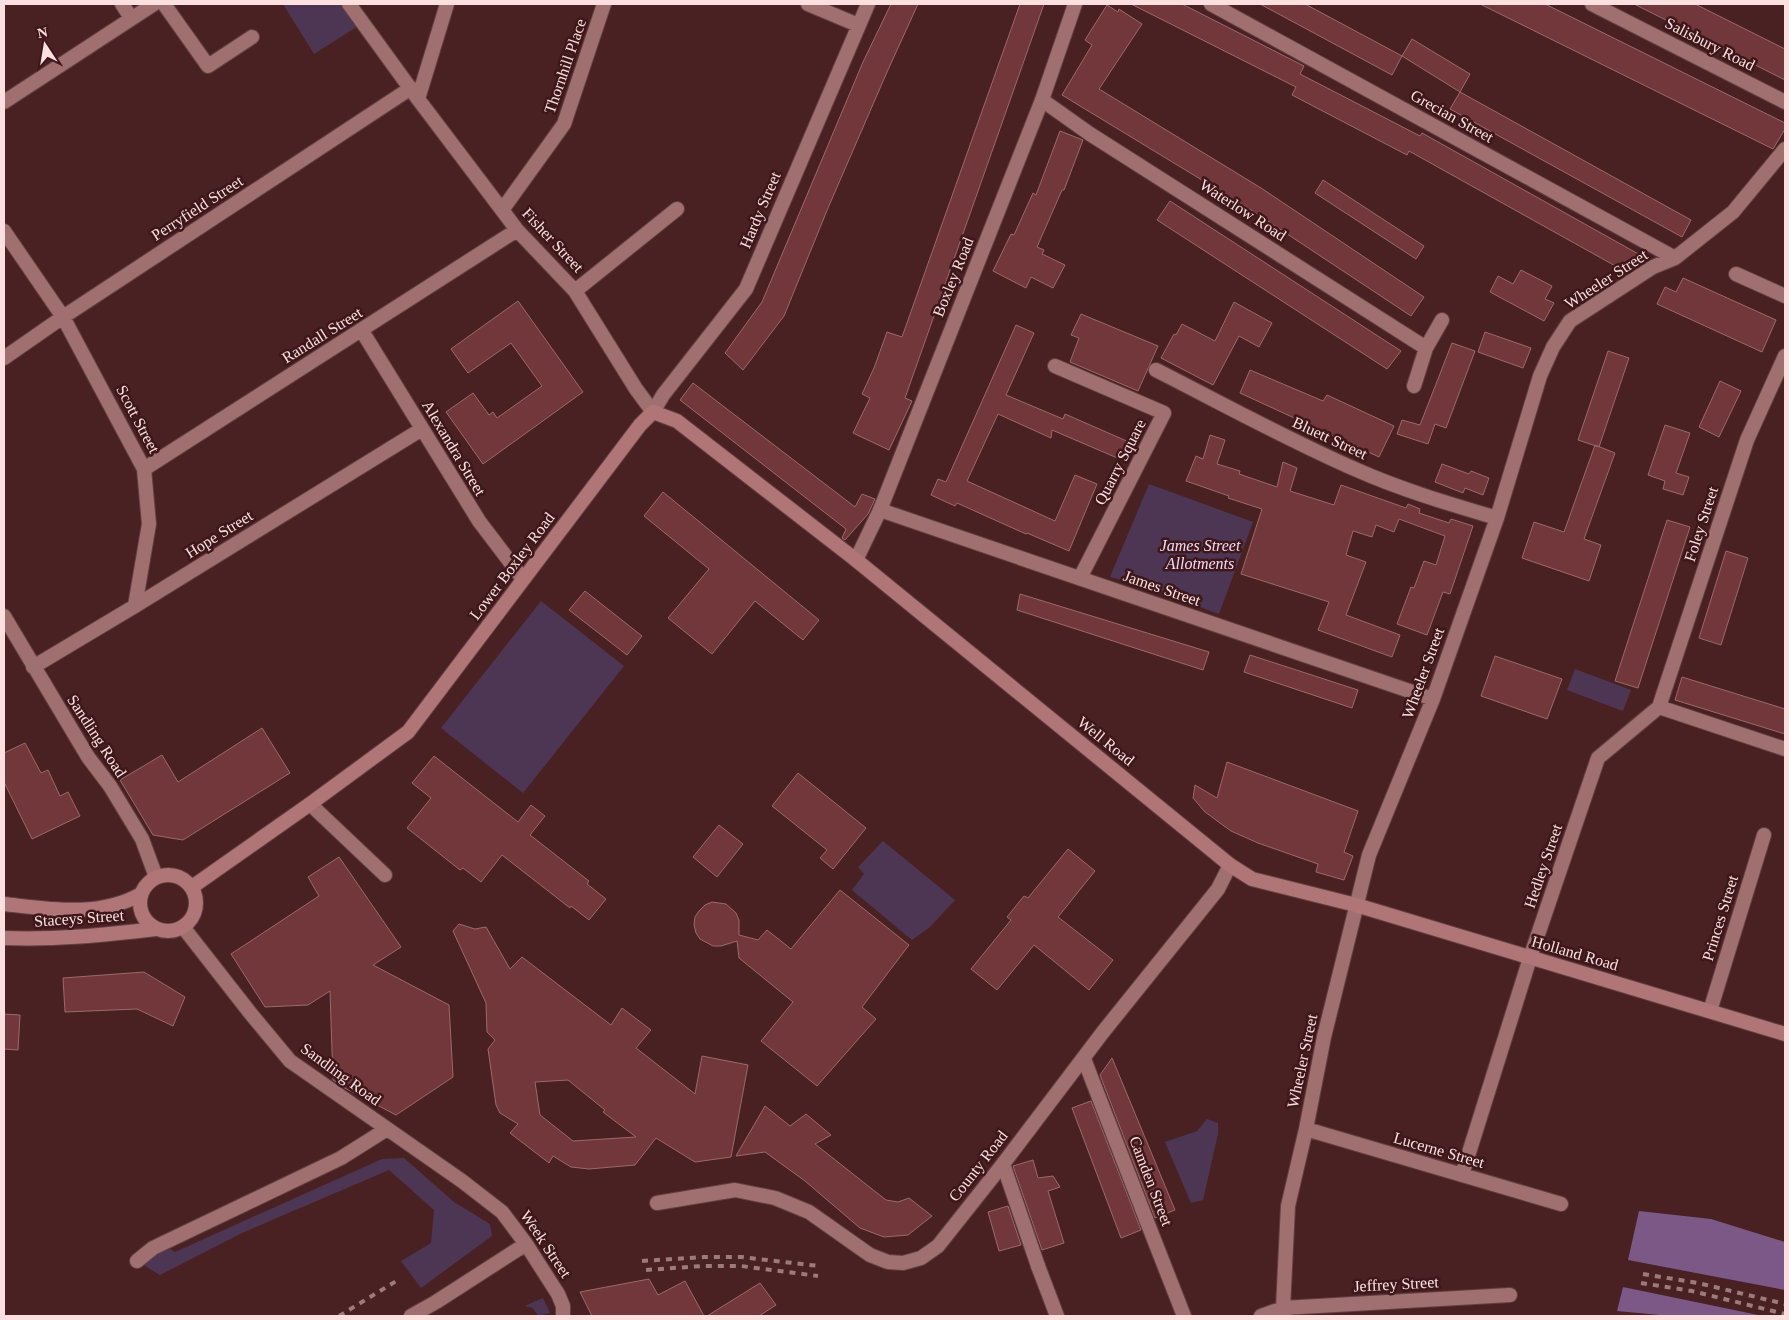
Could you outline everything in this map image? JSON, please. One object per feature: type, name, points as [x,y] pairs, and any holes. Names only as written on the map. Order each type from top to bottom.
[{"type":"main road","points":[[653,412],[677,421],[856,560]]},
{"type":"main road","name":"Lower Boxley Road","points":[[192,887],[408,732],[640,425],[653,412]]},
{"type":"main road","name":"Well Road","points":[[856,560],[1230,866],[1252,879],[1356,905]]},
{"type":"main road","points":[[164,874],[180,876],[192,887],[196,895],[195,913],[183,927],[174,930],[156,929],[147,922],[142,914],[141,894],[144,887],[156,877],[164,874]]},
{"type":"main road","name":"Staceys Street","points":[[4,904],[60,910],[104,908],[123,903],[141,894]]},
{"type":"main road","name":"Holland Road","points":[[1356,905],[1785,1034]]},
{"type":"main road","name":"Staceys Street","points":[[4,938],[30,939],[101,935],[156,929]]},
{"type":"street","points":[[122,4],[132,18]]},
{"type":"street","points":[[4,102],[154,4]]},
{"type":"street","points":[[164,4],[208,66],[252,37]]},
{"type":"street","name":"Fisher Street","points":[[349,4],[502,210],[518,230],[575,290],[636,389],[653,412]]},
{"type":"street","points":[[414,93],[447,4]]},
{"type":"street","name":"Thornhill Place","points":[[502,210],[564,124],[604,4]]},
{"type":"street","points":[[808,4],[858,25]]},
{"type":"street","name":"Hardy Street","points":[[653,412],[675,379],[746,288],[868,4]]},
{"type":"street","name":"Boxley Road","points":[[856,560],[880,510],[1042,100],[1075,4]]},
{"type":"street","name":"Grecian Street","points":[[1211,4],[1675,258]]},
{"type":"street","name":"Salisbury Road","points":[[1592,4],[1785,102]]},
{"type":"street","name":"Perryfield Street","points":[[4,358],[63,317],[414,93]]},
{"type":"street","name":"Waterlow Road","points":[[1042,100],[1090,134],[1426,348]]},
{"type":"street","name":"Wheeler Street","points":[[1284,1312],[1288,1206],[1324,1036],[1369,855],[1433,699],[1497,518],[1540,376],[1553,347],[1570,321],[1653,267],[1675,258],[1733,212],[1785,149]]},
{"type":"street","points":[[575,290],[677,209]]},
{"type":"street","name":"Randall Street","points":[[144,468],[518,230]]},
{"type":"street","name":"Scott Street","points":[[4,231],[63,317],[144,468],[148,524],[135,606]]},
{"type":"street","points":[[1736,274],[1785,296]]},
{"type":"street","points":[[1414,386],[1426,348],[1442,320]]},
{"type":"street","name":"Alexandra Street","points":[[362,331],[479,521],[523,579]]},
{"type":"street","name":"Foley Street","points":[[1658,707],[1747,440],[1785,356]]},
{"type":"street","name":"Quarry Square","points":[[1055,366],[1164,413],[1080,578]]},
{"type":"street","name":"Bluett Street","points":[[1156,370],[1358,471],[1436,500],[1497,518]]},
{"type":"street","name":"Hope Street","points":[[33,667],[422,429]]},
{"type":"street","name":"James Street","points":[[880,510],[1433,699]]},
{"type":"street","name":"Sandling Road","points":[[4,616],[88,757],[110,786],[142,839],[156,877]]},
{"type":"street","points":[[1658,707],[1785,749]]},
{"type":"street","name":"Hedley Street","points":[[1462,1175],[1530,958],[1598,758],[1658,707]]},
{"type":"street","points":[[310,804],[385,875]]},
{"type":"street","name":"Princes Street","points":[[1710,1011],[1764,835]]},
{"type":"street","name":"County Road","points":[[657,1203],[735,1190],[775,1198],[809,1212],[870,1255],[888,1262],[903,1263],[921,1258],[938,1246],[1003,1164],[1103,1032],[1218,889],[1230,866]]},
{"type":"street","name":"Sandling Road","points":[[183,927],[290,1061],[462,1181]]},
{"type":"street","name":"Camden Street","points":[[1084,1059],[1184,1316]]},
{"type":"street","name":"Lucerne Street","points":[[1306,1128],[1561,1204]]},
{"type":"street","points":[[137,1261],[153,1248],[341,1158],[387,1129]]},
{"type":"street","points":[[1003,1164],[1056,1316]]},
{"type":"street","name":"Week Street","points":[[462,1181],[502,1212],[526,1244],[558,1294],[563,1306],[564,1316]]},
{"type":"street","points":[[411,1316],[443,1298],[526,1244]]},
{"type":"street","name":"Jeffrey Street","points":[[1261,1316],[1284,1312],[1510,1295]]},
{"type":"green space","points":[[283,4],[341,4],[358,26],[314,54]]},
{"type":"green space","name":"James Street Allotments","points":[[1149,484],[1253,522],[1219,614],[1147,586],[1110,577]]},
{"type":"green space","points":[[541,601],[624,666],[523,793],[441,728]]},
{"type":"green space","points":[[1575,669],[1631,690],[1623,711],[1567,690]]},
{"type":"green space","points":[[883,841],[955,900],[930,927],[912,940],[852,890],[864,874],[858,867]]},
{"type":"green space","points":[[1207,1119],[1218,1123],[1218,1134],[1203,1200],[1191,1203],[1165,1142],[1197,1131]]},
{"type":"green space","points":[[404,1158],[454,1202],[490,1224],[492,1236],[421,1288],[401,1261],[431,1243],[434,1210],[389,1170],[242,1233],[160,1275],[142,1264],[167,1247],[175,1252],[382,1159]]},
{"type":"green space","points":[[543,1298],[550,1313],[538,1316],[533,1308],[525,1306]]},
{"type":"shaded area","points":[[1639,1211],[1711,1219],[1785,1242],[1785,1290],[1628,1260]]},
{"type":"shaded area","points":[[1623,1287],[1763,1316],[1670,1316],[1617,1311]]},
{"type":"building","points":[[891,4],[918,4],[828,208],[784,316],[743,370],[725,353],[762,302],[863,62]]},
{"type":"building","points":[[1020,4],[1044,4],[905,398],[912,401],[889,450],[853,433],[870,398],[862,394],[887,332],[902,337]]},
{"type":"building","points":[[1131,4],[1182,4],[1304,66],[1300,74],[1420,136],[1422,133],[1642,256],[1635,268],[1628,273],[1409,151],[1407,155],[1292,95],[1296,87]]},
{"type":"building","points":[[1260,4],[1305,4],[1402,56],[1392,75]]},
{"type":"building","points":[[1480,4],[1545,4],[1785,123],[1785,129],[1773,149]]},
{"type":"building","points":[[1634,4],[1695,4],[1785,49],[1785,80]]},
{"type":"building","points":[[1107,5],[1118,12],[1119,9],[1142,24],[1099,89],[1261,188],[1424,297],[1411,316],[1248,208],[1062,95],[1092,45],[1085,40]]},
{"type":"building","points":[[1412,39],[1470,74],[1460,92],[1402,56]]},
{"type":"building","points":[[1460,92],[1691,220],[1682,237],[1450,109]]},
{"type":"building","points":[[1060,131],[1083,140],[1064,190],[1062,190],[1037,247],[1044,250],[1042,254],[1065,265],[1053,288],[1031,277],[1026,288],[993,271],[1011,234],[1014,235],[1033,193],[1036,195]]},
{"type":"building","points":[[1323,180],[1424,246],[1416,259],[1315,193]]},
{"type":"building","points":[[1170,201],[1401,351],[1387,369],[1157,220]]},
{"type":"building","points":[[1521,270],[1552,286],[1545,299],[1554,303],[1544,321],[1490,292],[1498,276],[1513,284]]},
{"type":"building","points":[[1683,278],[1776,320],[1762,352],[1657,304],[1665,287],[1676,292]]},
{"type":"building","points":[[518,301],[583,392],[483,464],[446,412],[473,393],[489,415],[493,412],[497,418],[542,386],[511,343],[468,373],[451,349]]},
{"type":"building","points":[[1234,302],[1272,323],[1259,347],[1239,336],[1213,385],[1161,358],[1174,334],[1176,335],[1182,324],[1215,341]]},
{"type":"building","points":[[1081,314],[1158,346],[1138,391],[1070,362],[1079,338],[1071,335]]},
{"type":"building","points":[[1016,325],[1034,333],[1006,395],[1063,419],[1065,414],[1129,442],[1122,460],[1052,430],[1051,438],[998,414],[967,481],[1055,521],[1075,475],[1097,484],[1069,551],[957,503],[955,506],[931,495],[938,479],[946,482]]},
{"type":"building","points":[[1485,332],[1531,348],[1523,368],[1478,352]]},
{"type":"building","points":[[1452,343],[1475,351],[1446,428],[1435,424],[1428,444],[1397,434],[1402,420],[1420,425]]},
{"type":"building","points":[[1608,351],[1629,358],[1599,447],[1578,440]]},
{"type":"building","points":[[1250,370],[1323,401],[1327,395],[1394,426],[1379,457],[1240,393]]},
{"type":"building","points":[[1720,381],[1741,391],[1719,437],[1699,427]]},
{"type":"building","points":[[693,383],[855,507],[862,494],[875,499],[868,514],[845,540],[842,538],[846,529],[680,400]]},
{"type":"building","points":[[1665,425],[1690,433],[1676,473],[1689,477],[1683,495],[1663,489],[1665,481],[1648,475]]},
{"type":"building","points":[[1210,435],[1225,440],[1217,464],[1240,471],[1239,474],[1277,487],[1283,462],[1297,468],[1290,491],[1334,505],[1341,485],[1406,508],[1408,504],[1420,509],[1419,513],[1449,523],[1451,519],[1473,526],[1450,594],[1443,592],[1427,635],[1397,624],[1411,587],[1414,588],[1424,561],[1436,565],[1445,536],[1399,519],[1394,532],[1376,525],[1372,537],[1353,531],[1346,555],[1366,562],[1346,615],[1400,635],[1392,657],[1318,630],[1329,602],[1241,574],[1262,509],[1186,481],[1196,456],[1203,459]]},
{"type":"building","points":[[1595,445],[1615,453],[1584,539],[1601,545],[1589,581],[1522,558],[1534,522],[1564,532]]},
{"type":"building","points":[[1442,464],[1469,474],[1471,471],[1489,478],[1483,495],[1465,488],[1463,493],[1435,482]]},
{"type":"building","points":[[663,492],[819,620],[803,640],[755,601],[712,654],[668,618],[709,569],[644,516]]},
{"type":"building","points":[[1667,520],[1690,527],[1638,688],[1615,681]]},
{"type":"building","points":[[1726,551],[1748,558],[1721,645],[1699,638]]},
{"type":"building","points":[[585,591],[642,636],[627,655],[569,610]]},
{"type":"building","points":[[1020,594],[1209,652],[1203,670],[1017,610]]},
{"type":"building","points":[[1250,655],[1358,690],[1352,708],[1244,672]]},
{"type":"building","points":[[1495,656],[1562,679],[1547,719],[1481,696]]},
{"type":"building","points":[[1682,677],[1785,709],[1785,734],[1675,700]]},
{"type":"building","points":[[262,728],[290,773],[183,840],[153,835],[120,780],[162,755],[178,782]]},
{"type":"building","points":[[25,743],[41,773],[48,770],[60,796],[68,792],[80,816],[32,839],[4,782],[4,753]]},
{"type":"building","points":[[434,756],[518,822],[531,805],[545,816],[530,835],[589,881],[587,884],[606,899],[589,920],[571,906],[570,908],[502,855],[481,882],[463,868],[460,870],[407,828],[431,798],[412,783]]},
{"type":"building","points":[[1227,762],[1358,811],[1344,852],[1353,856],[1344,880],[1316,872],[1318,864],[1258,843],[1231,831],[1205,812],[1193,798],[1195,785],[1217,798]]},
{"type":"building","points":[[798,773],[866,828],[833,869],[820,858],[827,850],[772,806]]},
{"type":"building","points":[[719,825],[743,844],[717,877],[693,857]]},
{"type":"building","points":[[1068,849],[1095,871],[1058,917],[1113,960],[1089,990],[1034,945],[997,990],[971,969],[1011,920],[1007,917],[1024,896],[1028,898]]},
{"type":"building","points":[[339,857],[401,947],[373,965],[449,1005],[453,1077],[396,1115],[333,1080],[330,991],[308,1005],[265,1007],[231,954],[319,896],[308,877]]},
{"type":"building","points":[[840,890],[909,945],[862,1007],[876,1019],[817,1086],[761,1041],[793,1002],[739,958],[737,941],[721,946],[713,946],[700,939],[694,925],[695,917],[705,905],[712,902],[726,904],[736,913],[739,920],[739,935],[758,940],[767,930],[791,949]]},
{"type":"building","points":[[459,924],[475,929],[486,927],[510,969],[522,957],[611,1025],[622,1008],[651,1030],[636,1048],[695,1094],[702,1056],[748,1065],[731,1157],[695,1162],[656,1138],[635,1165],[589,1169],[571,1167],[553,1156],[549,1163],[510,1133],[518,1124],[500,1113],[496,1105],[488,1049],[495,1040],[487,1032],[486,1003],[453,931]],"holes":[[[568,1080],[605,1110],[603,1112],[636,1137],[573,1141],[540,1115],[535,1082]]]},
{"type":"building","points":[[144,972],[185,997],[173,1026],[137,1009],[65,1012],[63,978]]},
{"type":"building","points":[[4,1014],[20,1015],[18,1050],[4,1049]]},
{"type":"building","points":[[1112,1058],[1175,1210],[1155,1218],[1100,1075]]},
{"type":"building","points":[[1091,1101],[1141,1230],[1121,1238],[1072,1108]]},
{"type":"building","points":[[765,1106],[790,1126],[806,1114],[831,1135],[815,1144],[886,1200],[898,1202],[909,1198],[932,1216],[908,1235],[884,1237],[860,1228],[805,1181],[765,1152],[736,1156]]},
{"type":"building","points":[[1033,1160],[1038,1178],[1053,1176],[1060,1187],[1048,1191],[1064,1243],[1042,1250],[1013,1166]]},
{"type":"building","points":[[1008,1206],[1021,1245],[999,1251],[988,1212]]},
{"type":"building","points":[[649,1279],[658,1295],[685,1281],[704,1316],[592,1316],[580,1292]]},
{"type":"building","points":[[760,1283],[776,1305],[759,1316],[707,1316]]},
{"type":"railway","points":[[642,1261],[741,1257],[819,1266]]},
{"type":"railway","points":[[646,1270],[702,1266],[741,1266],[818,1276]]},
{"type":"railway","points":[[1643,1274],[1698,1283],[1785,1304]]},
{"type":"railway","points":[[339,1316],[398,1280]]},
{"type":"railway","points":[[1641,1283],[1692,1291],[1785,1314]]}]
